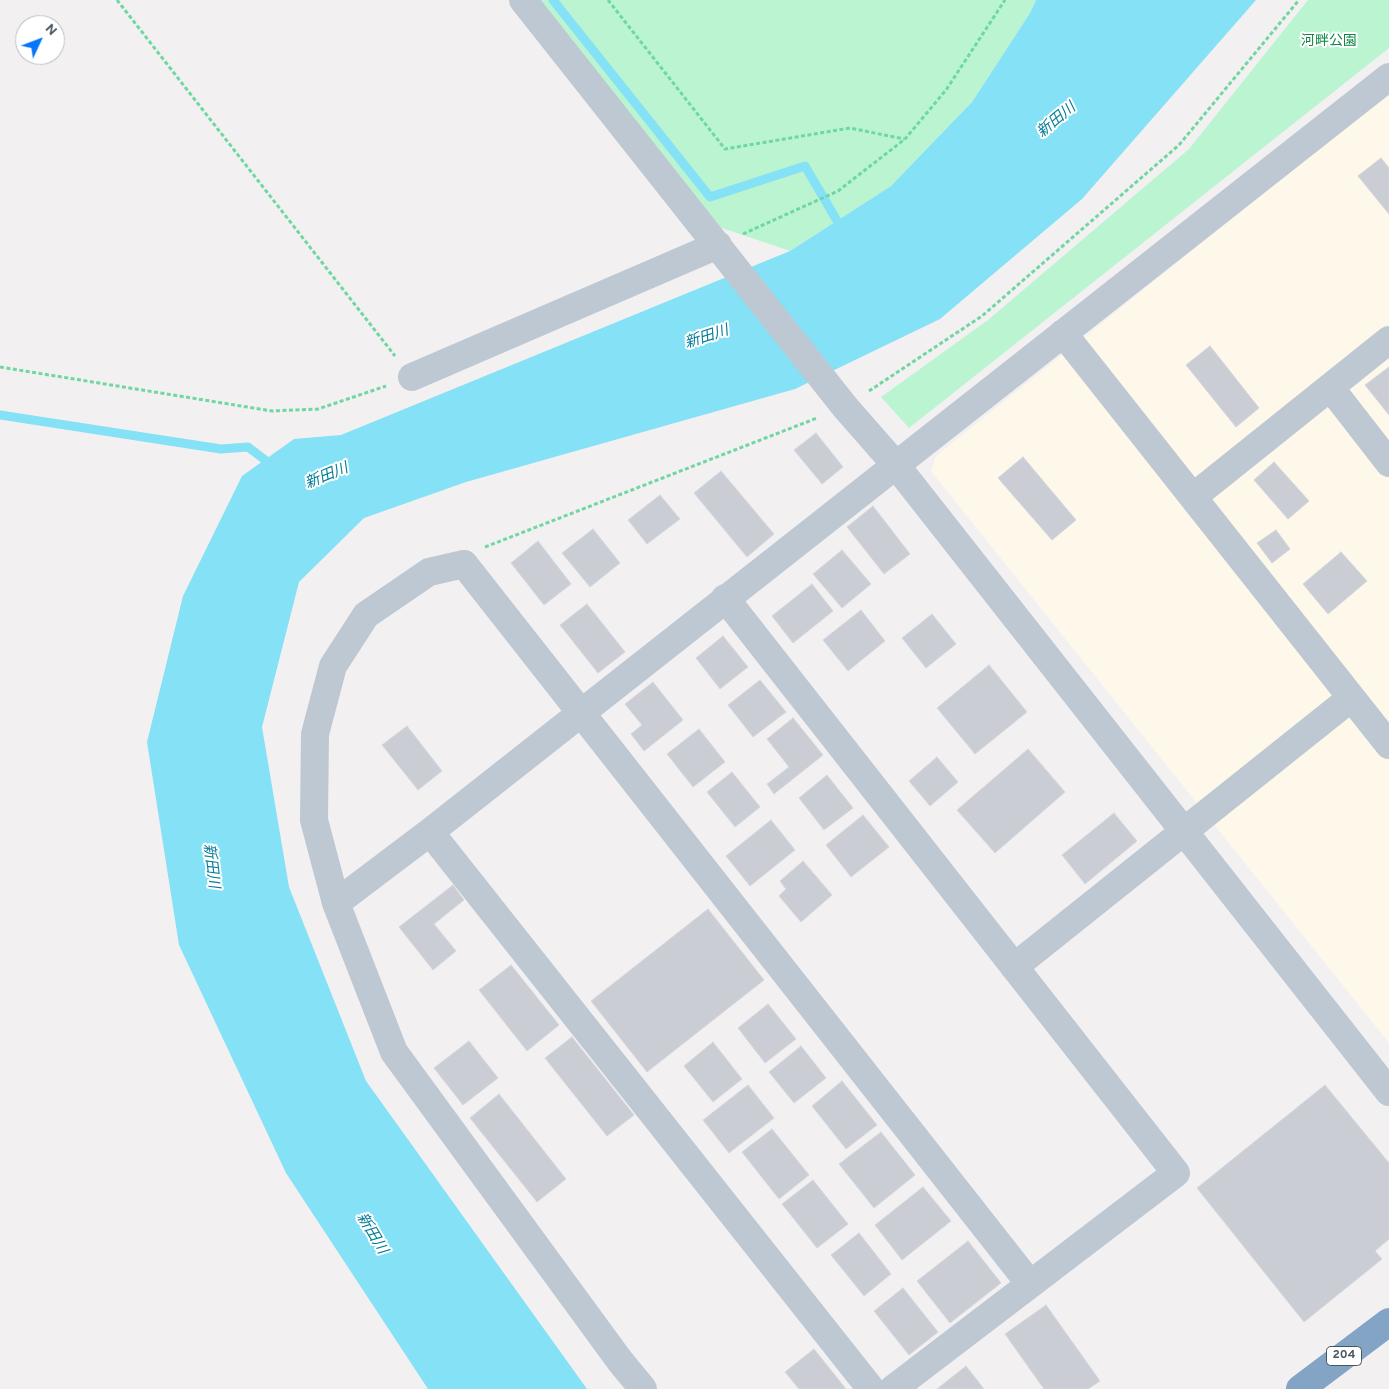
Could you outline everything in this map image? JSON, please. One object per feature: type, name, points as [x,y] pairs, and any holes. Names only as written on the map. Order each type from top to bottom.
[{"type":"highway","name":"204","points":[[1300,1389],[1389,1322]]},
{"type":"street","points":[[523,0],[845,407],[895,464],[1389,1092]]},
{"type":"street","points":[[336,903],[430,832],[895,464],[1389,77]]},
{"type":"street","points":[[412,377],[718,245]]},
{"type":"street","points":[[1064,333],[1389,745]]},
{"type":"street","points":[[1193,497],[1389,340]]},
{"type":"street","points":[[1330,388],[1389,463]]},
{"type":"street","points":[[643,1389],[620,1361],[394,1052],[336,903],[314,820],[315,734],[333,666],[366,615],[429,572],[464,564],[1030,1284]]},
{"type":"street","points":[[725,598],[1176,1173],[893,1389]]},
{"type":"street","points":[[1014,967],[1351,698]]},
{"type":"street","points":[[430,832],[871,1389]]},
{"type":"path","points":[[0,367],[272,411],[318,409],[412,377],[117,0]]},
{"type":"path","points":[[608,0],[725,149],[850,128],[905,139]]},
{"type":"path","points":[[718,245],[838,191],[905,139],[946,90],[1004,0]]},
{"type":"path","points":[[464,564],[478,550],[845,407],[982,316],[1179,145],[1299,0]]},
{"type":"shaded area","points":[[1389,93],[1389,1043],[931,471],[936,456]]},
{"type":"green space","points":[[538,0],[1036,0],[1030,13],[972,102],[891,186],[790,251],[716,226]]},
{"type":"green space","name":"河畔公園","points":[[1308,0],[1389,0],[1389,48],[909,428],[881,397],[988,320],[1189,149]]},
{"type":"water","name":"新田川","points":[[1036,0],[1256,0],[1082,199],[940,319],[795,389],[466,482],[364,518],[299,582],[262,727],[289,887],[366,1081],[587,1389],[428,1389],[286,1173],[179,945],[147,742],[183,596],[242,476],[294,439],[341,435],[790,251],[891,186],[972,102],[1030,13]]},
{"type":"building","points":[[1381,158],[1389,168],[1389,214],[1358,176]]},
{"type":"building","points":[[1210,346],[1259,408],[1236,427],[1186,365]]},
{"type":"building","points":[[1389,367],[1389,415],[1365,385]]},
{"type":"building","points":[[816,433],[843,467],[822,484],[794,450]]},
{"type":"building","points":[[1023,457],[1076,520],[1052,540],[998,478]]},
{"type":"building","points":[[1274,462],[1309,501],[1288,519],[1254,480]]},
{"type":"building","points":[[721,471],[774,534],[747,557],[694,493]]},
{"type":"building","points":[[660,495],[680,519],[647,544],[628,520]]},
{"type":"building","points":[[873,506],[910,554],[884,574],[847,527]]},
{"type":"building","points":[[593,529],[620,563],[590,587],[562,553]]},
{"type":"building","points":[[1276,530],[1290,549],[1272,563],[1257,543]]},
{"type":"building","points":[[538,541],[571,584],[544,605],[511,563]]},
{"type":"building","points":[[842,550],[871,584],[842,608],[813,574]]},
{"type":"building","points":[[1341,552],[1367,581],[1328,614],[1303,584]]},
{"type":"building","points":[[812,584],[833,611],[793,643],[772,616]]},
{"type":"building","points":[[587,604],[625,652],[598,673],[560,625]]},
{"type":"building","points":[[861,610],[885,641],[848,671],[823,640]]},
{"type":"building","points":[[932,614],[956,644],[926,668],[902,638]]},
{"type":"building","points":[[723,636],[748,667],[720,689],[696,658]]},
{"type":"building","points":[[989,665],[1027,712],[975,754],[937,708]]},
{"type":"building","points":[[760,680],[786,712],[753,737],[728,705]]},
{"type":"building","points":[[653,682],[683,720],[644,751],[631,734],[642,725],[625,704]]},
{"type":"building","points":[[793,718],[823,755],[774,794],[767,784],[789,767],[767,739]]},
{"type":"building","points":[[407,726],[442,771],[418,790],[382,745]]},
{"type":"building","points":[[699,729],[725,762],[693,787],[667,754]]},
{"type":"building","points":[[1028,749],[1065,792],[995,853],[957,810]]},
{"type":"building","points":[[937,757],[958,782],[930,806],[909,781]]},
{"type":"building","points":[[732,772],[760,807],[735,827],[707,792]]},
{"type":"building","points":[[827,775],[853,808],[824,830],[799,798]]},
{"type":"building","points":[[1114,813],[1137,841],[1085,884],[1062,855]]},
{"type":"building","points":[[863,815],[889,847],[851,877],[826,845]]},
{"type":"building","points":[[771,820],[795,850],[750,886],[726,856]]},
{"type":"building","points":[[803,861],[832,895],[801,922],[779,896],[786,889],[780,881]]},
{"type":"building","points":[[453,885],[464,900],[434,924],[456,951],[433,970],[399,927]]},
{"type":"building","points":[[708,909],[764,980],[647,1072],[591,1001]]},
{"type":"building","points":[[511,965],[559,1025],[527,1051],[479,990]]},
{"type":"building","points":[[768,1004],[796,1039],[765,1063],[738,1028]]},
{"type":"building","points":[[572,1037],[634,1115],[607,1136],[545,1058]]},
{"type":"building","points":[[469,1041],[498,1078],[463,1105],[434,1068]]},
{"type":"building","points":[[713,1042],[742,1079],[713,1102],[684,1066]]},
{"type":"building","points":[[801,1046],[826,1078],[794,1103],[769,1072]]},
{"type":"building","points":[[842,1081],[877,1125],[846,1149],[812,1106]]},
{"type":"building","points":[[748,1085],[774,1118],[729,1153],[703,1120]]},
{"type":"building","points":[[1325,1085],[1389,1163],[1389,1239],[1375,1251],[1382,1259],[1304,1322],[1197,1188]]},
{"type":"building","points":[[499,1094],[566,1179],[537,1202],[470,1118]]},
{"type":"building","points":[[772,1129],[809,1175],[779,1199],[742,1152]]},
{"type":"building","points":[[881,1132],[915,1175],[874,1208],[839,1164]]},
{"type":"building","points":[[813,1180],[848,1224],[817,1248],[782,1204]]},
{"type":"building","points":[[923,1187],[951,1221],[902,1260],[875,1225]]},
{"type":"building","points":[[859,1233],[891,1274],[864,1296],[831,1255]]},
{"type":"building","points":[[968,1241],[1001,1283],[950,1323],[917,1281]]},
{"type":"building","points":[[903,1288],[938,1332],[909,1355],[874,1311]]},
{"type":"building","points":[[1046,1305],[1100,1381],[1088,1389],[1044,1389],[1005,1334]]},
{"type":"building","points":[[814,1349],[846,1389],[799,1389],[785,1372]]},
{"type":"building","points":[[966,1366],[984,1389],[937,1389]]},
{"type":"waterway","points":[[553,0],[710,197],[805,166],[843,231]]},
{"type":"waterway","points":[[0,415],[221,449],[248,447],[273,466]]}]
